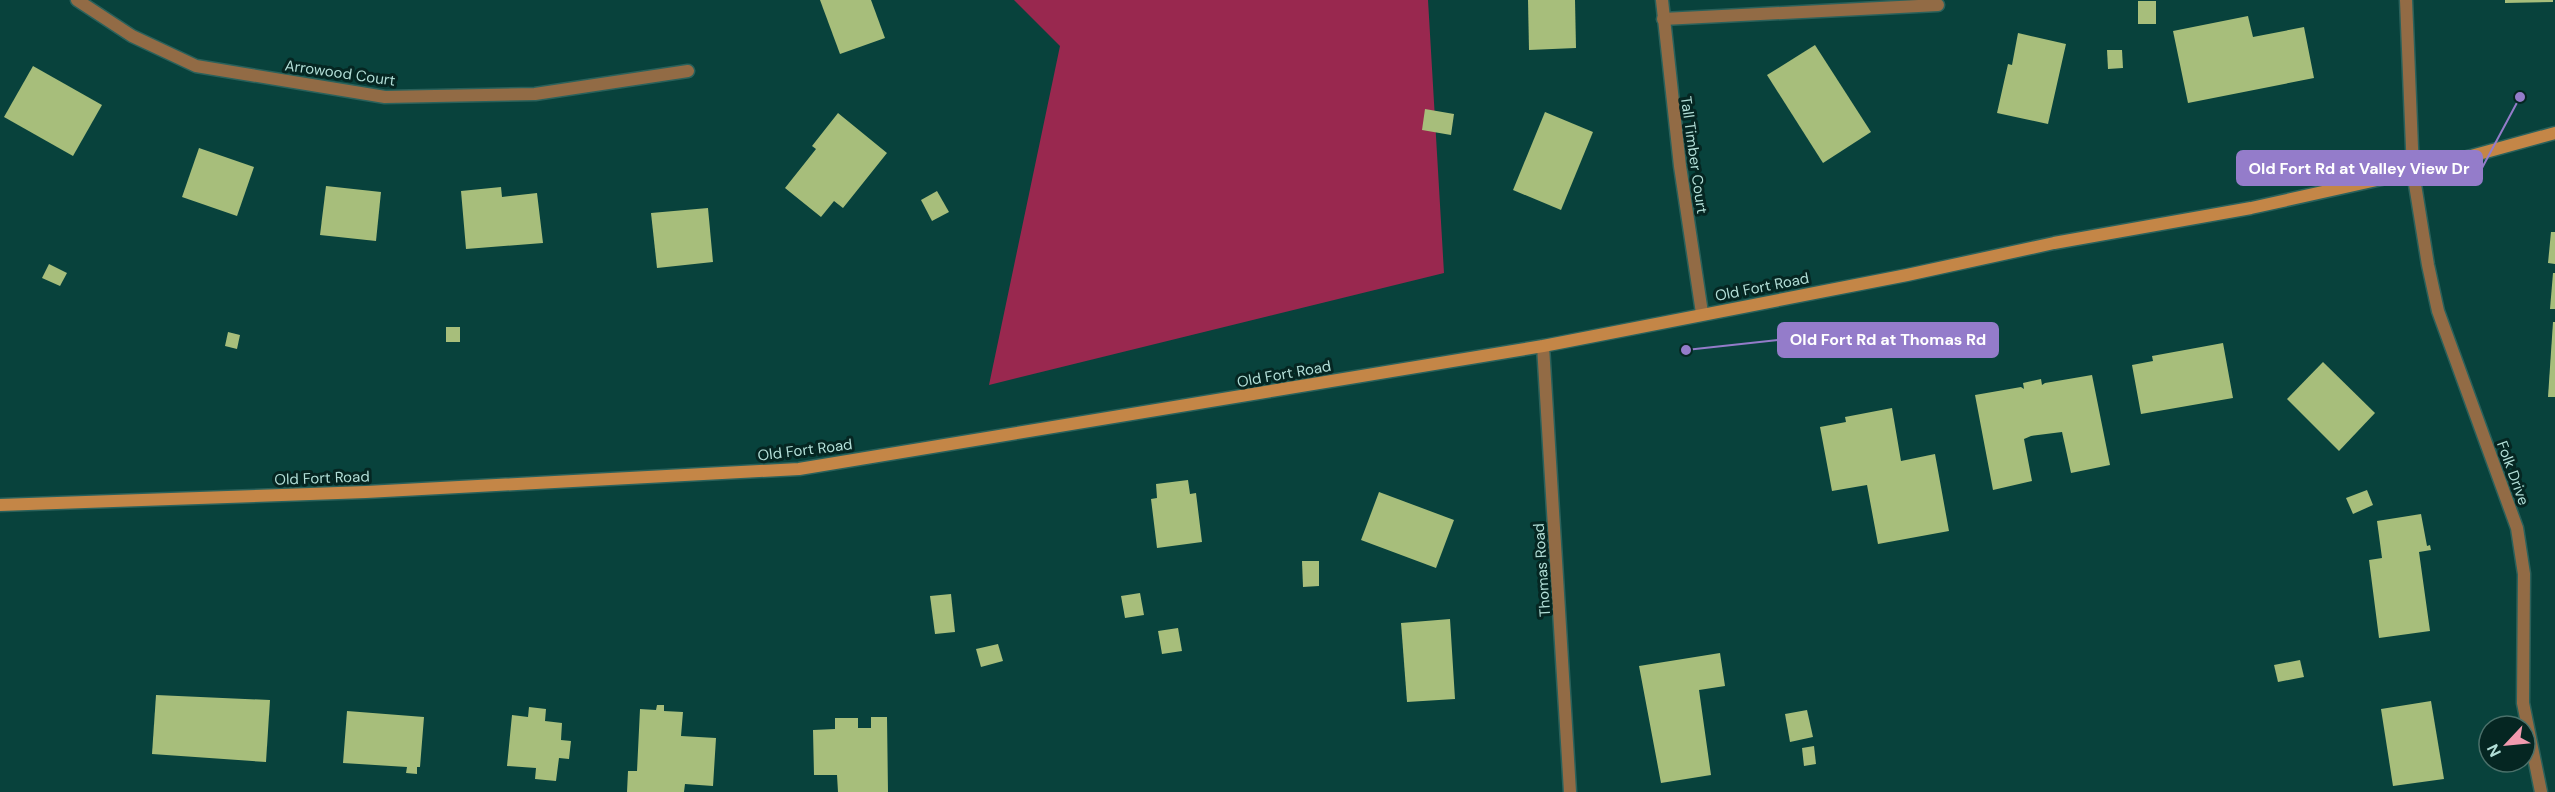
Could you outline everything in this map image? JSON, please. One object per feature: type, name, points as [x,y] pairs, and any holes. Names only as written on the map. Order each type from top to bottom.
[{"type":"main road","name":"Old Fort Road","points":[[0,505],[366,492],[799,469],[1543,346],[1702,313],[1907,275],[2054,243],[2251,208],[2413,172],[2555,133]]},
{"type":"street","name":"Arrowood Court","points":[[78,0],[132,36],[196,66],[385,97],[535,94],[688,71]]},
{"type":"street","name":"Tall Timber Court","points":[[1662,0],[1680,166],[1702,313]]},
{"type":"street","name":"Folk Drive","points":[[2406,0],[2413,172],[2438,311],[2517,528],[2524,574],[2523,703],[2541,792]]},
{"type":"street","points":[[1663,20],[1938,5]]},
{"type":"street","name":"Thomas Road","points":[[1543,346],[1570,792]]},
{"type":"shaded area","points":[[1014,0],[1428,0],[1444,273],[989,385],[1060,46]]},
{"type":"building","points":[[820,0],[871,0],[885,38],[840,54]]},
{"type":"building","points":[[1528,0],[1575,0],[1576,48],[1529,50]]},
{"type":"building","points":[[2505,0],[2553,0],[2553,2],[2505,3]]},
{"type":"building","points":[[2138,1],[2156,1],[2156,24],[2138,24]]},
{"type":"building","points":[[2248,16],[2253,37],[2304,27],[2314,78],[2188,103],[2173,31]]},
{"type":"building","points":[[2018,33],[2066,44],[2048,124],[1997,113],[2008,64],[2012,65]]},
{"type":"building","points":[[1815,45],[1871,132],[1823,163],[1767,75]]},
{"type":"building","points":[[2107,50],[2122,50],[2123,68],[2108,69]]},
{"type":"building","points":[[33,66],[102,105],[73,156],[4,117]]},
{"type":"building","points":[[1425,109],[1454,114],[1451,135],[1422,130]]},
{"type":"building","points":[[1545,112],[1593,132],[1561,210],[1513,190]]},
{"type":"building","points":[[838,113],[887,153],[843,208],[834,201],[821,217],[785,188],[816,149],[812,146]]},
{"type":"building","points":[[199,148],[254,167],[237,216],[182,197]]},
{"type":"building","points":[[326,186],[381,192],[376,241],[320,235]]},
{"type":"building","points":[[501,187],[502,197],[537,193],[543,243],[466,249],[461,191]]},
{"type":"building","points":[[937,191],[949,212],[932,221],[921,200]]},
{"type":"building","points":[[708,208],[713,262],[657,268],[651,213]]},
{"type":"building","points":[[2551,232],[2555,232],[2555,264],[2548,263]]},
{"type":"building","points":[[49,264],[67,273],[60,286],[42,278]]},
{"type":"building","points":[[2553,273],[2555,273],[2555,309],[2550,309]]},
{"type":"building","points":[[2553,322],[2555,322],[2555,397],[2548,397]]},
{"type":"building","points":[[446,327],[460,327],[460,342],[446,342]]},
{"type":"building","points":[[228,332],[240,335],[237,349],[225,346]]},
{"type":"building","points":[[2223,343],[2233,398],[2141,414],[2132,365],[2153,361],[2152,356]]},
{"type":"building","points":[[2323,362],[2375,413],[2339,451],[2287,399]]},
{"type":"building","points":[[2092,375],[2110,465],[2071,473],[2062,432],[2031,436],[2024,439],[2032,481],[1993,490],[1975,395],[2021,387],[2024,389],[2023,383],[2041,379],[2042,385]]},
{"type":"building","points":[[1892,408],[1901,461],[1935,454],[1949,531],[1878,544],[1867,485],[1832,491],[1820,427],[1846,422],[1845,417]]},
{"type":"building","points":[[1188,480],[1190,494],[1196,493],[1202,542],[1157,548],[1151,499],[1157,498],[1156,484]]},
{"type":"building","points":[[2367,490],[2373,505],[2353,514],[2346,498]]},
{"type":"building","points":[[1379,492],[1454,520],[1436,568],[1361,540]]},
{"type":"building","points":[[2421,514],[2427,546],[2430,545],[2431,550],[2419,552],[2430,631],[2379,638],[2369,560],[2382,558],[2377,521]]},
{"type":"building","points":[[1302,561],[1319,561],[1319,586],[1303,587]]},
{"type":"building","points":[[1140,593],[1144,615],[1125,618],[1121,596]]},
{"type":"building","points":[[951,594],[955,632],[935,634],[930,596]]},
{"type":"building","points":[[1450,619],[1455,699],[1407,702],[1401,623]]},
{"type":"building","points":[[1178,628],[1182,651],[1162,654],[1158,631]]},
{"type":"building","points":[[998,644],[1003,661],[981,667],[976,649]]},
{"type":"building","points":[[1720,653],[1725,686],[1699,690],[1711,775],[1661,783],[1639,666]]},
{"type":"building","points":[[2300,660],[2304,677],[2278,682],[2274,665]]},
{"type":"building","points":[[156,695],[270,700],[266,762],[152,754]]},
{"type":"building","points":[[2431,701],[2444,779],[2393,786],[2381,709]]},
{"type":"building","points":[[657,705],[664,705],[664,711],[683,712],[681,736],[716,738],[713,786],[685,784],[684,792],[627,792],[628,771],[637,771],[640,709],[656,710]]},
{"type":"building","points":[[529,707],[546,709],[545,721],[562,723],[561,740],[571,741],[569,759],[559,758],[556,781],[535,779],[536,768],[507,766],[512,715],[528,717]]},
{"type":"building","points":[[1807,710],[1813,737],[1790,742],[1785,714]]},
{"type":"building","points":[[347,711],[424,717],[420,767],[417,767],[417,774],[406,773],[407,767],[343,763]]},
{"type":"building","points":[[871,717],[887,717],[888,792],[838,792],[837,775],[814,775],[813,730],[835,729],[835,718],[858,718],[858,728],[871,728]]},
{"type":"building","points":[[1814,746],[1816,764],[1804,766],[1802,748]]},
{"type":"place","name":"Old Fort Rd at Valley View Dr","points":[[2520,97]]},
{"type":"place","name":"Old Fort Rd at Thomas Rd","points":[[1686,350]]}]
